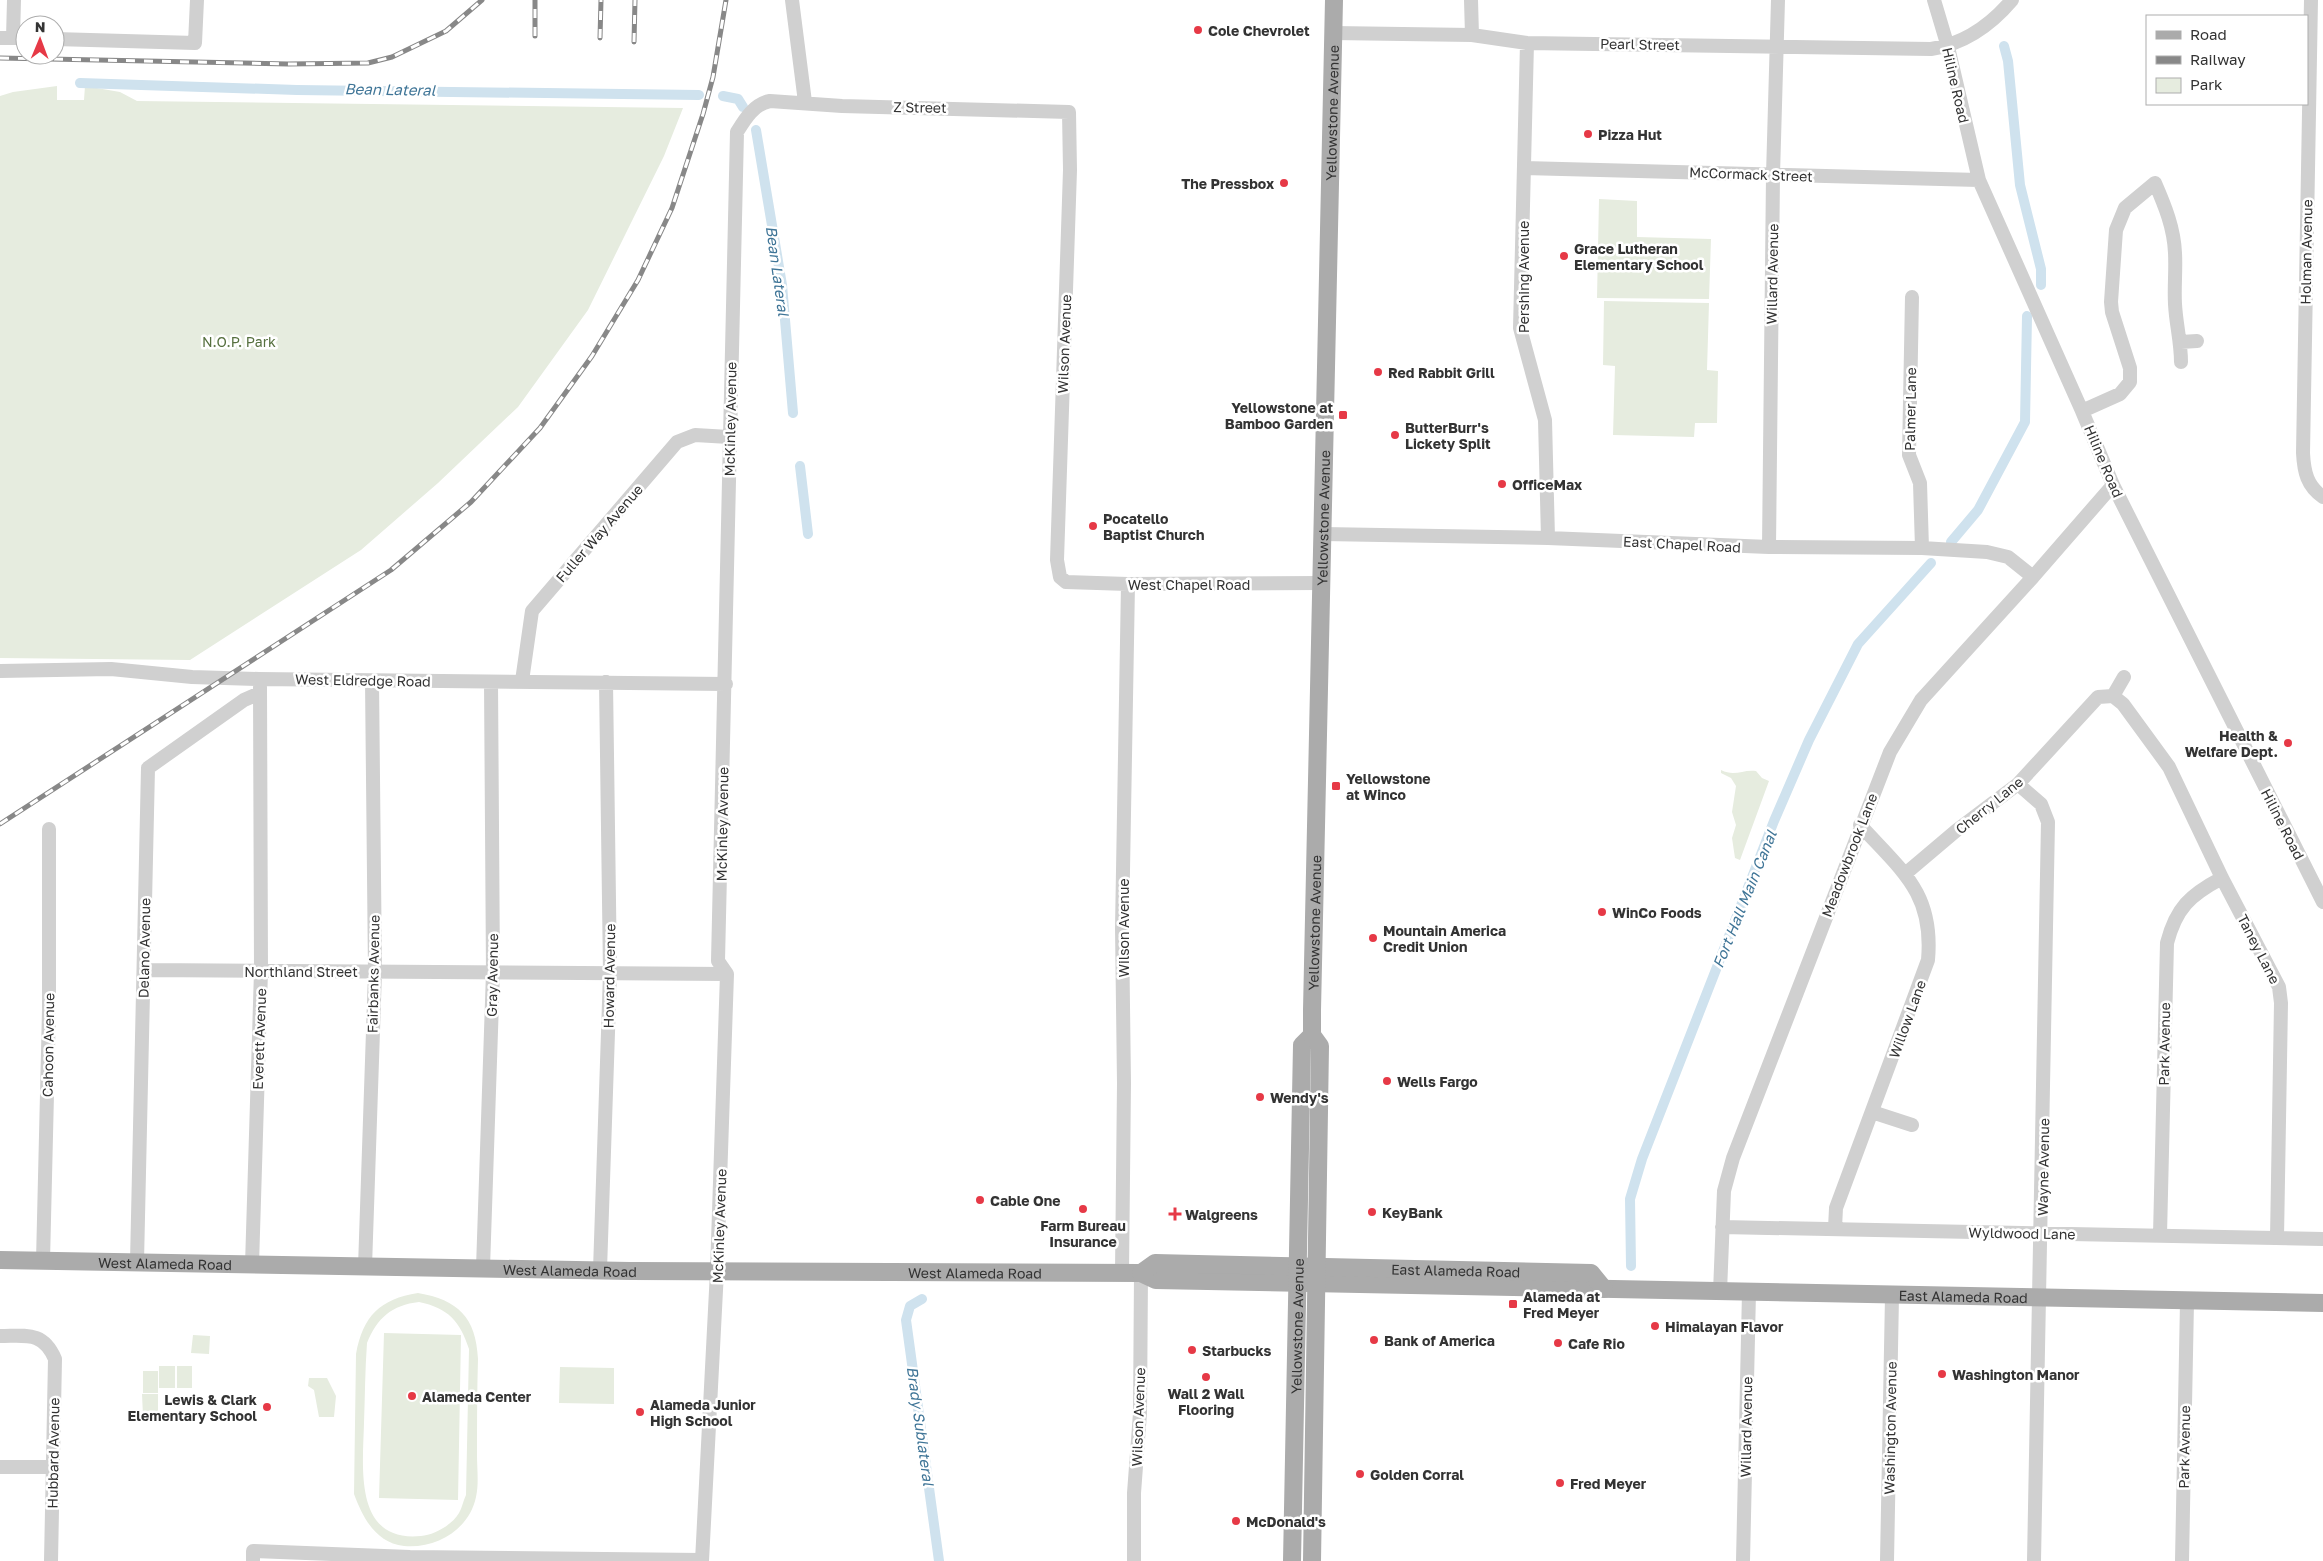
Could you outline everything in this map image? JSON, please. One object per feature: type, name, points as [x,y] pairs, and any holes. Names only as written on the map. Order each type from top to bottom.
[{"type":"main road","name":"Yellowstone Avenue","points":[[1312,1561],[1320,1046],[1312,1035],[1334,0]]},
{"type":"main road","name":"Yellowstone Avenue","points":[[1292,1561],[1302,1045],[1312,1035]]},
{"type":"main road","name":"West Alameda Road","points":[[0,1260],[717,1272],[1140,1273],[1156,1280],[1297,1274],[1317,1275]]},
{"type":"main road","name":"East Alameda Road","points":[[1317,1275],[1604,1289],[2187,1302],[2323,1303]]},
{"type":"street","points":[[13,38],[14,0]]},
{"type":"street","points":[[65,39],[195,43],[197,0]]},
{"type":"street","points":[[792,0],[805,102]]},
{"type":"street","points":[[1472,0],[1472,35]]},
{"type":"street","name":"Willard Avenue","points":[[1769,547],[1773,175],[1778,0]]},
{"type":"street","name":"Hiline Road","points":[[1934,0],[1948,47],[1979,180],[2113,485],[2323,902]]},
{"type":"street","points":[[1948,47],[1974,35],[2002,12],[2012,0]]},
{"type":"street","name":"Holman Avenue","points":[[2311,0],[2303,453],[2304,473],[2314,491],[2323,498]]},
{"type":"street","name":"Pearl Street","points":[[1333,33],[1472,35],[1527,43],[1931,49],[1948,47]]},
{"type":"street","name":"Pershing Avenue","points":[[1527,43],[1520,328],[1545,420],[1548,538]]},
{"type":"street","name":"Z Street","points":[[770,101],[842,106],[1069,112]]},
{"type":"street","name":"McKinley Avenue","points":[[702,1561],[717,1272],[727,974],[718,961],[726,684],[736,132],[748,114],[765,102],[770,101]]},
{"type":"street","name":"Wilson Avenue","points":[[1060,577],[1057,560],[1070,170],[1069,112]]},
{"type":"street","name":"McCormack Street","points":[[1524,168],[1979,180]]},
{"type":"street","points":[[2082,411],[2120,394],[2130,382],[2130,368],[2112,312],[2111,302],[2116,230],[2125,208],[2155,183],[2166,208],[2173,233],[2176,254],[2176,318],[2181,342],[2181,362]]},
{"type":"street","name":"Palmer Lane","points":[[1912,297],[1909,455],[1920,483],[1922,548]]},
{"type":"street","points":[[2181,342],[2197,341]]},
{"type":"street","name":"Fuller Way Avenue","points":[[522,681],[532,610],[677,442],[695,435],[729,437]]},
{"type":"street","name":"Meadowbrook Lane","points":[[1720,1292],[1724,1191],[1733,1158],[1860,825],[1890,752],[1921,700],[2034,577],[2113,485]]},
{"type":"street","name":"East Chapel Road","points":[[1323,534],[1548,538],[1769,547],[1922,548],[1987,552],[2001,555],[2008,557],[2034,577]]},
{"type":"street","name":"West Chapel Road","points":[[1060,577],[1066,582],[1075,583],[1321,583]]},
{"type":"street","name":"Wilson Avenue","points":[[1122,1273],[1124,1082],[1122,928],[1128,584]]},
{"type":"street","name":"West Eldredge Road","points":[[0,671],[111,669],[192,677],[372,681],[726,684]]},
{"type":"street","points":[[2113,696],[2124,677]]},
{"type":"street","name":"Everett Avenue","points":[[252,1265],[261,971],[259,678]]},
{"type":"street","name":"Fairbanks Avenue","points":[[364,1267],[375,972],[372,681]]},
{"type":"street","name":"Gray Avenue","points":[[483,1268],[493,972],[491,682]]},
{"type":"street","name":"Howard Avenue","points":[[600,1270],[610,973],[606,682]]},
{"type":"street","name":"Delano Avenue","points":[[137,1262],[148,768],[244,700],[260,693]]},
{"type":"street","name":"Cherry Lane","points":[[1905,874],[1957,830],[2018,784],[2098,697],[2113,696]]},
{"type":"street","name":"Taney Lane","points":[[2113,696],[2122,704],[2169,767],[2222,878],[2279,987],[2277,1238]]},
{"type":"street","name":"Wayne Avenue","points":[[2018,784],[2041,804],[2048,822],[2042,1234],[2034,1561]]},
{"type":"street","name":"Willow Lane","points":[[1835,1228],[1836,1208],[1928,960],[1930,937],[1925,909],[1915,888],[1905,874],[1860,825]]},
{"type":"street","name":"Cahoon Avenue","points":[[43,1260],[49,1010],[49,829]]},
{"type":"street","name":"Park Avenue","points":[[2160,1235],[2167,943],[2172,923],[2184,904],[2200,889],[2222,878]]},
{"type":"street","name":"Northland Street","points":[[144,970],[727,974]]},
{"type":"street","points":[[1872,1112],[1912,1125]]},
{"type":"street","name":"Wyldwood Lane","points":[[1722,1227],[2323,1239]]},
{"type":"street","name":"Wilson Avenue","points":[[1134,1561],[1134,1493],[1140,1413],[1140,1273]]},
{"type":"street","name":"Willard Avenue","points":[[1743,1561],[1748,1292]]},
{"type":"street","name":"Washington Avenue","points":[[1887,1561],[1892,1296]]},
{"type":"street","name":"Park Avenue","points":[[2182,1561],[2187,1302]]},
{"type":"street","name":"Hubbard Avenue","points":[[0,1336],[36,1336],[49,1346],[54,1359],[51,1561]]},
{"type":"street","points":[[0,1467],[52,1467]]},
{"type":"street","points":[[253,1556],[702,1561]]},
{"type":"green space","name":"N.O.P. Park","points":[[57,86],[57,100],[84,100],[85,86],[120,92],[137,101],[683,108],[664,156],[588,310],[518,407],[438,483],[361,550],[190,660],[0,658],[0,96],[13,92]]},
{"type":"green space","points":[[1599,199],[1637,201],[1637,237],[1711,239],[1709,299],[1597,298]]},
{"type":"green space","points":[[1604,301],[1709,303],[1707,370],[1718,371],[1717,423],[1695,423],[1694,437],[1613,435],[1615,366],[1603,365]]},
{"type":"green space","points":[[1721,770],[1731,773],[1756,771],[1762,778],[1769,781],[1740,860],[1735,858],[1732,838],[1736,825],[1732,812],[1736,786],[1731,778],[1721,773]]},
{"type":"green space","points":[[418,1293],[444,1300],[454,1306],[469,1322],[476,1344],[478,1359],[478,1481],[476,1497],[472,1509],[459,1528],[439,1541],[416,1546],[394,1544],[378,1535],[366,1520],[354,1494],[356,1354],[359,1341],[363,1329],[375,1312],[393,1300]],"holes":[[[419,1302],[445,1312],[457,1323],[469,1349],[466,1495],[459,1513],[452,1522],[442,1529],[421,1536],[399,1535],[383,1527],[373,1515],[367,1498],[363,1460],[367,1343],[376,1326],[393,1310]]]},
{"type":"green space","points":[[384,1333],[461,1335],[458,1500],[379,1498]]},
{"type":"green space","points":[[193,1335],[210,1336],[209,1354],[191,1353]]},
{"type":"green space","points":[[159,1366],[175,1366],[175,1388],[159,1388]]},
{"type":"green space","points":[[177,1366],[192,1366],[192,1388],[177,1388]]},
{"type":"green space","points":[[560,1367],[614,1368],[614,1404],[559,1403]]},
{"type":"green space","points":[[143,1371],[158,1371],[158,1393],[143,1393]]},
{"type":"green space","points":[[309,1378],[327,1378],[336,1396],[334,1417],[319,1417],[314,1390],[308,1386]]},
{"type":"green space","points":[[142,1394],[158,1394],[158,1416],[143,1416]]},
{"type":"waterway","name":"Fort Hall Main Canal","points":[[2004,46],[2008,61],[2020,185],[2041,269],[2041,285]]},
{"type":"waterway","name":"Bean Lateral","points":[[80,83],[297,90],[699,95]]},
{"type":"waterway","name":"Bean Lateral","points":[[723,96],[738,99],[743,107]]},
{"type":"waterway","name":"Bean Lateral","points":[[756,130],[782,285],[793,413]]},
{"type":"waterway","name":"Fort Hall Main Canal","points":[[1951,542],[1978,510],[2025,422],[2027,316]]},
{"type":"waterway","name":"Bean Lateral","points":[[800,466],[808,534]]},
{"type":"waterway","name":"Fort Hall Main Canal","points":[[1631,1266],[1630,1199],[1642,1159],[1774,821],[1809,740],[1858,644],[1931,563]]},
{"type":"waterway","name":"Brady Sublateral","points":[[922,1299],[910,1306],[906,1320],[939,1561]]},
{"type":"railway","points":[[0,58],[288,64],[368,63],[392,57],[446,31],[482,0]]},
{"type":"railway","points":[[535,0],[535,36]]},
{"type":"railway","points":[[600,38],[601,0]]},
{"type":"railway","points":[[634,42],[635,0]]},
{"type":"railway","points":[[0,824],[391,570],[471,502],[540,428],[592,356],[638,280],[672,208],[703,114],[713,77],[726,0]]},
{"type":"place","name":"Cole Chevrolet","points":[[1198,30]]},
{"type":"place","name":"Pizza Hut","points":[[1588,134]]},
{"type":"place","name":"The Pressbox","points":[[1284,183]]},
{"type":"place","name":"Grace Lutheran Elementary School","points":[[1564,256]]},
{"type":"place","name":"Red Rabbit Grill","points":[[1378,372]]},
{"type":"place","name":"Yellowstone at Bamboo Garden","points":[[1343,415]]},
{"type":"place","name":"ButterBurr's Lickety Split","points":[[1395,435]]},
{"type":"place","name":"OfficeMax","points":[[1502,484]]},
{"type":"place","name":"Pocatello Baptist Church","points":[[1093,526]]},
{"type":"place","name":"Health & Welfare Dept.","points":[[2288,743]]},
{"type":"place","name":"Yellowstone at Winco","points":[[1336,786]]},
{"type":"place","name":"WinCo Foods","points":[[1602,912]]},
{"type":"place","name":"Mountain America Credit Union","points":[[1373,938]]},
{"type":"place","name":"Wells Fargo","points":[[1387,1081]]},
{"type":"place","name":"Wendy's","points":[[1260,1097]]},
{"type":"place","name":"Cable One","points":[[980,1200]]},
{"type":"place","name":"Farm Bureau Insurance","points":[[1083,1209]]},
{"type":"place","name":"KeyBank","points":[[1372,1212]]},
{"type":"place","name":"Walgreens","points":[[1175,1214]]},
{"type":"place","name":"Alameda at Fred Meyer","points":[[1513,1304]]},
{"type":"place","name":"Himalayan Flavor","points":[[1655,1326]]},
{"type":"place","name":"Bank of America","points":[[1374,1340]]},
{"type":"place","name":"Cafe Rio","points":[[1558,1343]]},
{"type":"place","name":"Starbucks","points":[[1192,1350]]},
{"type":"place","name":"Washington Manor","points":[[1942,1374]]},
{"type":"place","name":"Wall 2 Wall Flooring","points":[[1206,1377]]},
{"type":"place","name":"Alameda Center","points":[[412,1396]]},
{"type":"place","name":"Lewis & Clark Elementary School","points":[[267,1407]]},
{"type":"place","name":"Alameda Junior High School","points":[[640,1412]]},
{"type":"place","name":"Golden Corral","points":[[1360,1474]]},
{"type":"place","name":"Fred Meyer","points":[[1560,1483]]},
{"type":"place","name":"McDonald's","points":[[1236,1521]]}]
